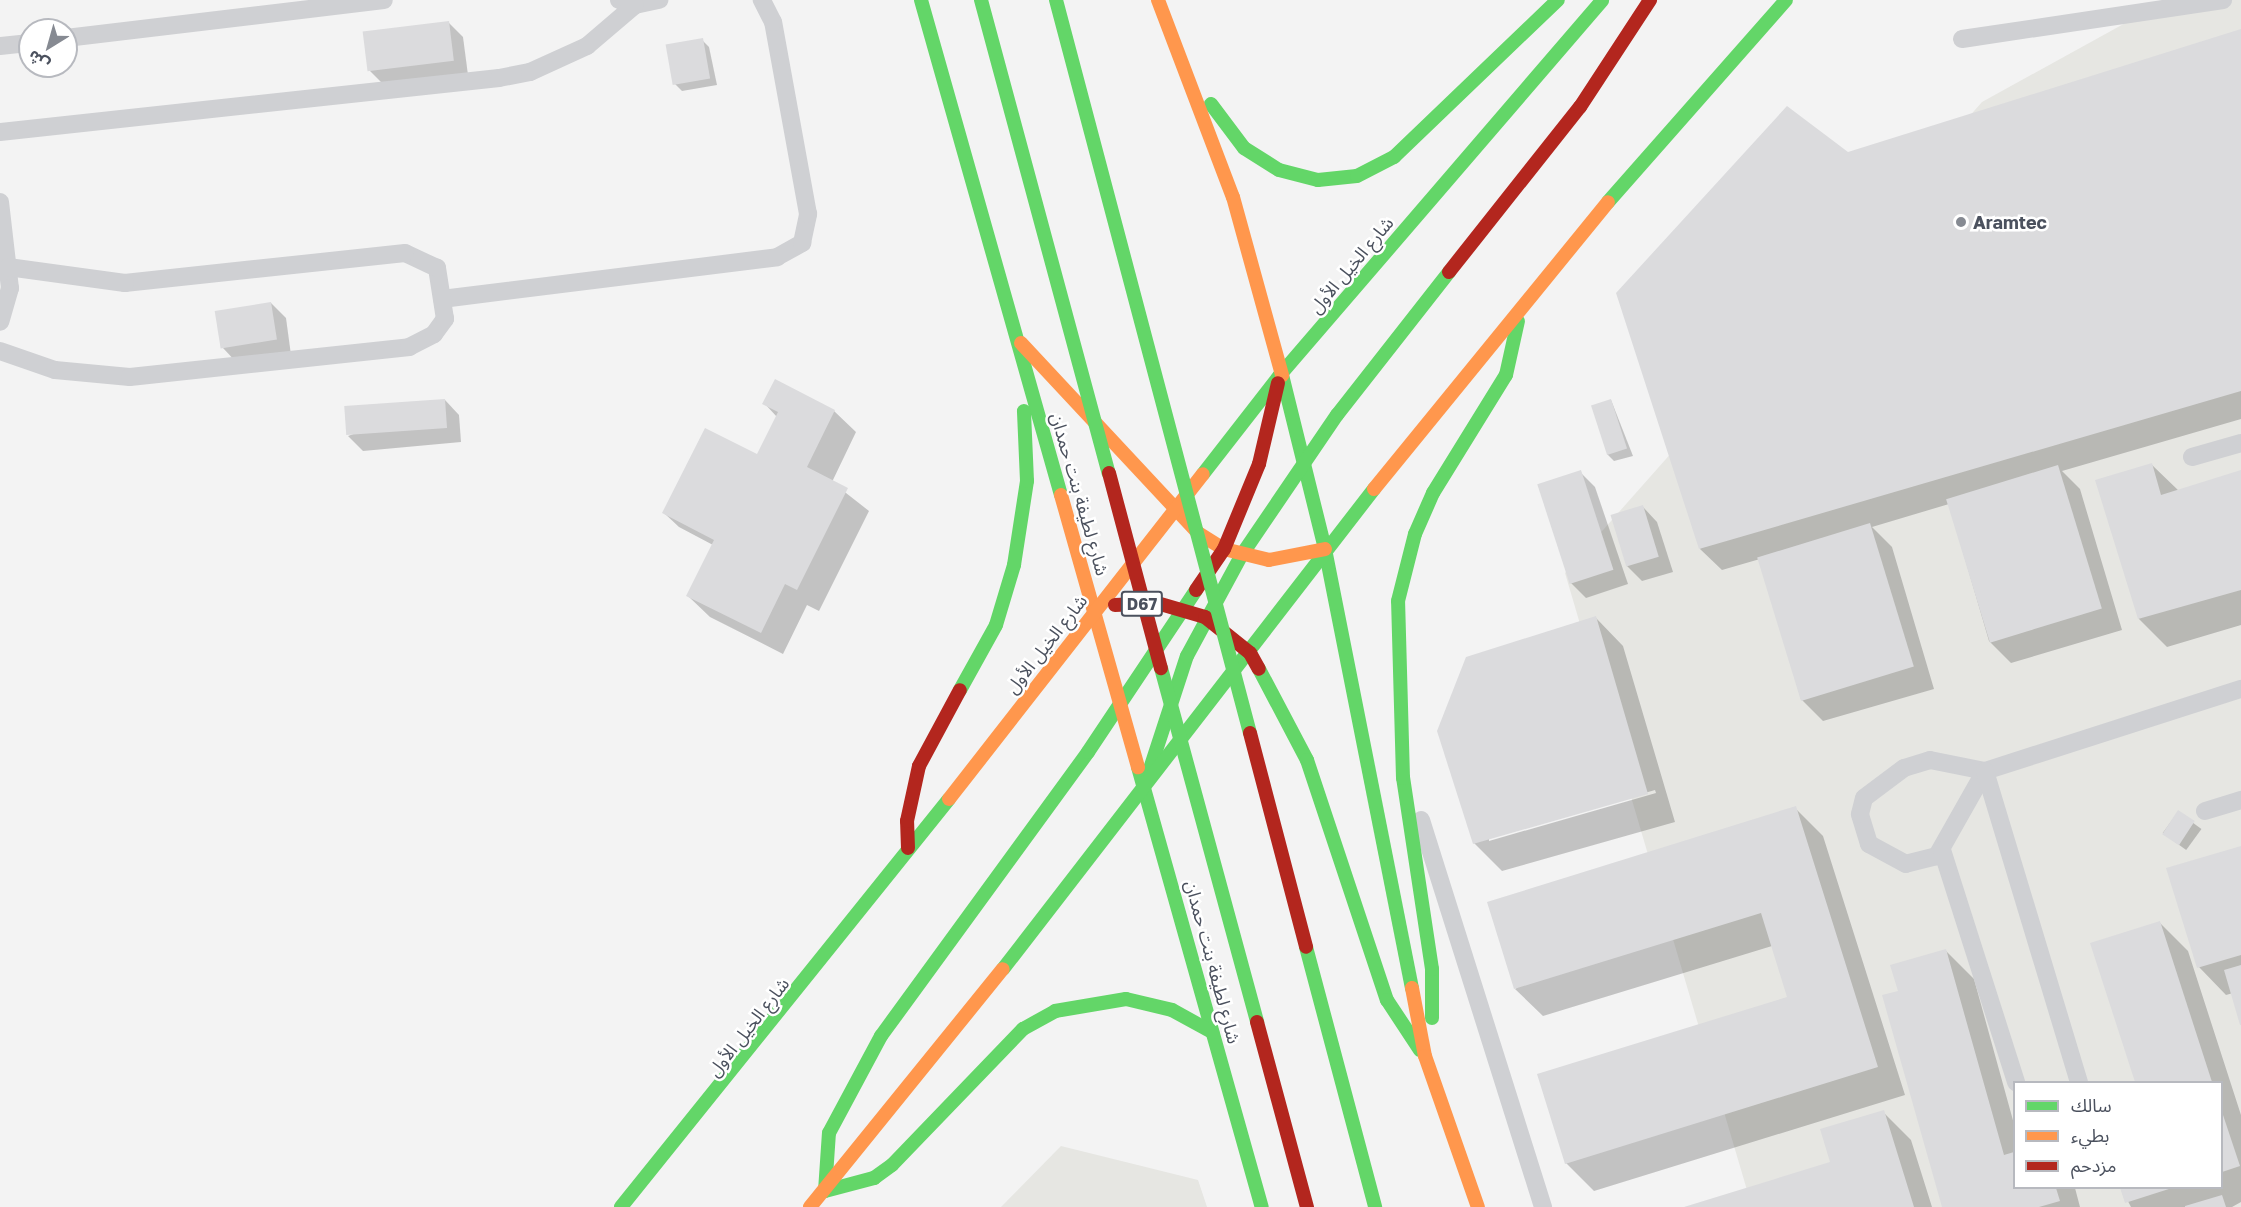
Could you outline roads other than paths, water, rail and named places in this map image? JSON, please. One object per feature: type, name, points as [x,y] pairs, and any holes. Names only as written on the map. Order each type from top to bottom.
[{"type":"main road","name":"شارع لطيفة بنت حمدان","points":[[921,0],[1095,609],[1262,1207]]},
{"type":"main road","name":"شارع لطيفة بنت حمدان","points":[[981,0],[1307,1207]]},
{"type":"main road","points":[[1056,0],[1375,1207]]},
{"type":"main road","points":[[1158,0],[1233,197],[1304,463],[1325,549],[1425,1056],[1478,1207]]},
{"type":"main road","points":[[1178,52],[1244,148],[1279,170],[1338,180],[1394,157],[1558,0]]},
{"type":"main road","name":"شارع الخيل الأول","points":[[621,1207],[678,1144],[1280,375],[1602,0]]},
{"type":"main road","points":[[1144,791],[1170,699],[1205,616],[1240,556],[1304,463],[1580,107],[1650,0]]},
{"type":"main road","points":[[810,1207],[1144,791],[1250,653],[1325,549],[1519,318],[1673,123],[1786,0]]},
{"type":"main road","points":[[1425,1056],[1434,993],[1402,778],[1397,621],[1415,534],[1432,493],[1506,375],[1519,318]]},
{"type":"main road","points":[[1016,338],[1176,510],[1224,549],[1240,556],[1298,558],[1325,549]]},
{"type":"main road","points":[[908,848],[909,812],[919,766],[996,625],[1022,530],[1027,481],[1016,338]]},
{"type":"main road","points":[[825,1191],[829,1133],[858,1073],[1120,705],[1187,609],[1224,549],[1260,464],[1280,375]]},
{"type":"main road","points":[[1095,609],[1157,603],[1187,609],[1205,616],[1250,653],[1307,760],[1387,999],[1425,1056]]},
{"type":"main road","points":[[825,1191],[864,1182],[892,1165],[1023,1029],[1055,1011],[1126,999],[1172,1010],[1212,1032]]},
{"type":"lane","points":[[78,37],[384,0]]},
{"type":"lane","points":[[0,132],[509,76],[587,46],[627,2],[659,0]]},
{"type":"lane","points":[[442,299],[777,257],[802,243],[808,214],[773,22],[762,0]]},
{"type":"lane","points":[[1962,39],[2223,0]]},
{"type":"lane","points":[[0,46],[18,44]]},
{"type":"lane","points":[[0,202],[10,288],[0,322]]},
{"type":"lane","points":[[0,351],[55,370],[130,377],[410,347],[434,334],[445,319],[437,268],[405,253],[125,283],[8,267]]},
{"type":"lane","points":[[2192,457],[2241,443]]},
{"type":"lane","points":[[1985,771],[1942,850],[1906,864],[1880,853],[1862,830],[1864,798],[1887,776],[1930,760],[1985,771],[2241,689]]},
{"type":"lane","points":[[1985,771],[2078,1081]]},
{"type":"lane","points":[[1402,778],[1430,843],[1543,1207]]},
{"type":"lane","points":[[2205,811],[2241,800]]},
{"type":"lane","points":[[1942,850],[2015,1081]]},
{"type":"place","name":"Aramtec","points":[[1961,222]]}]
